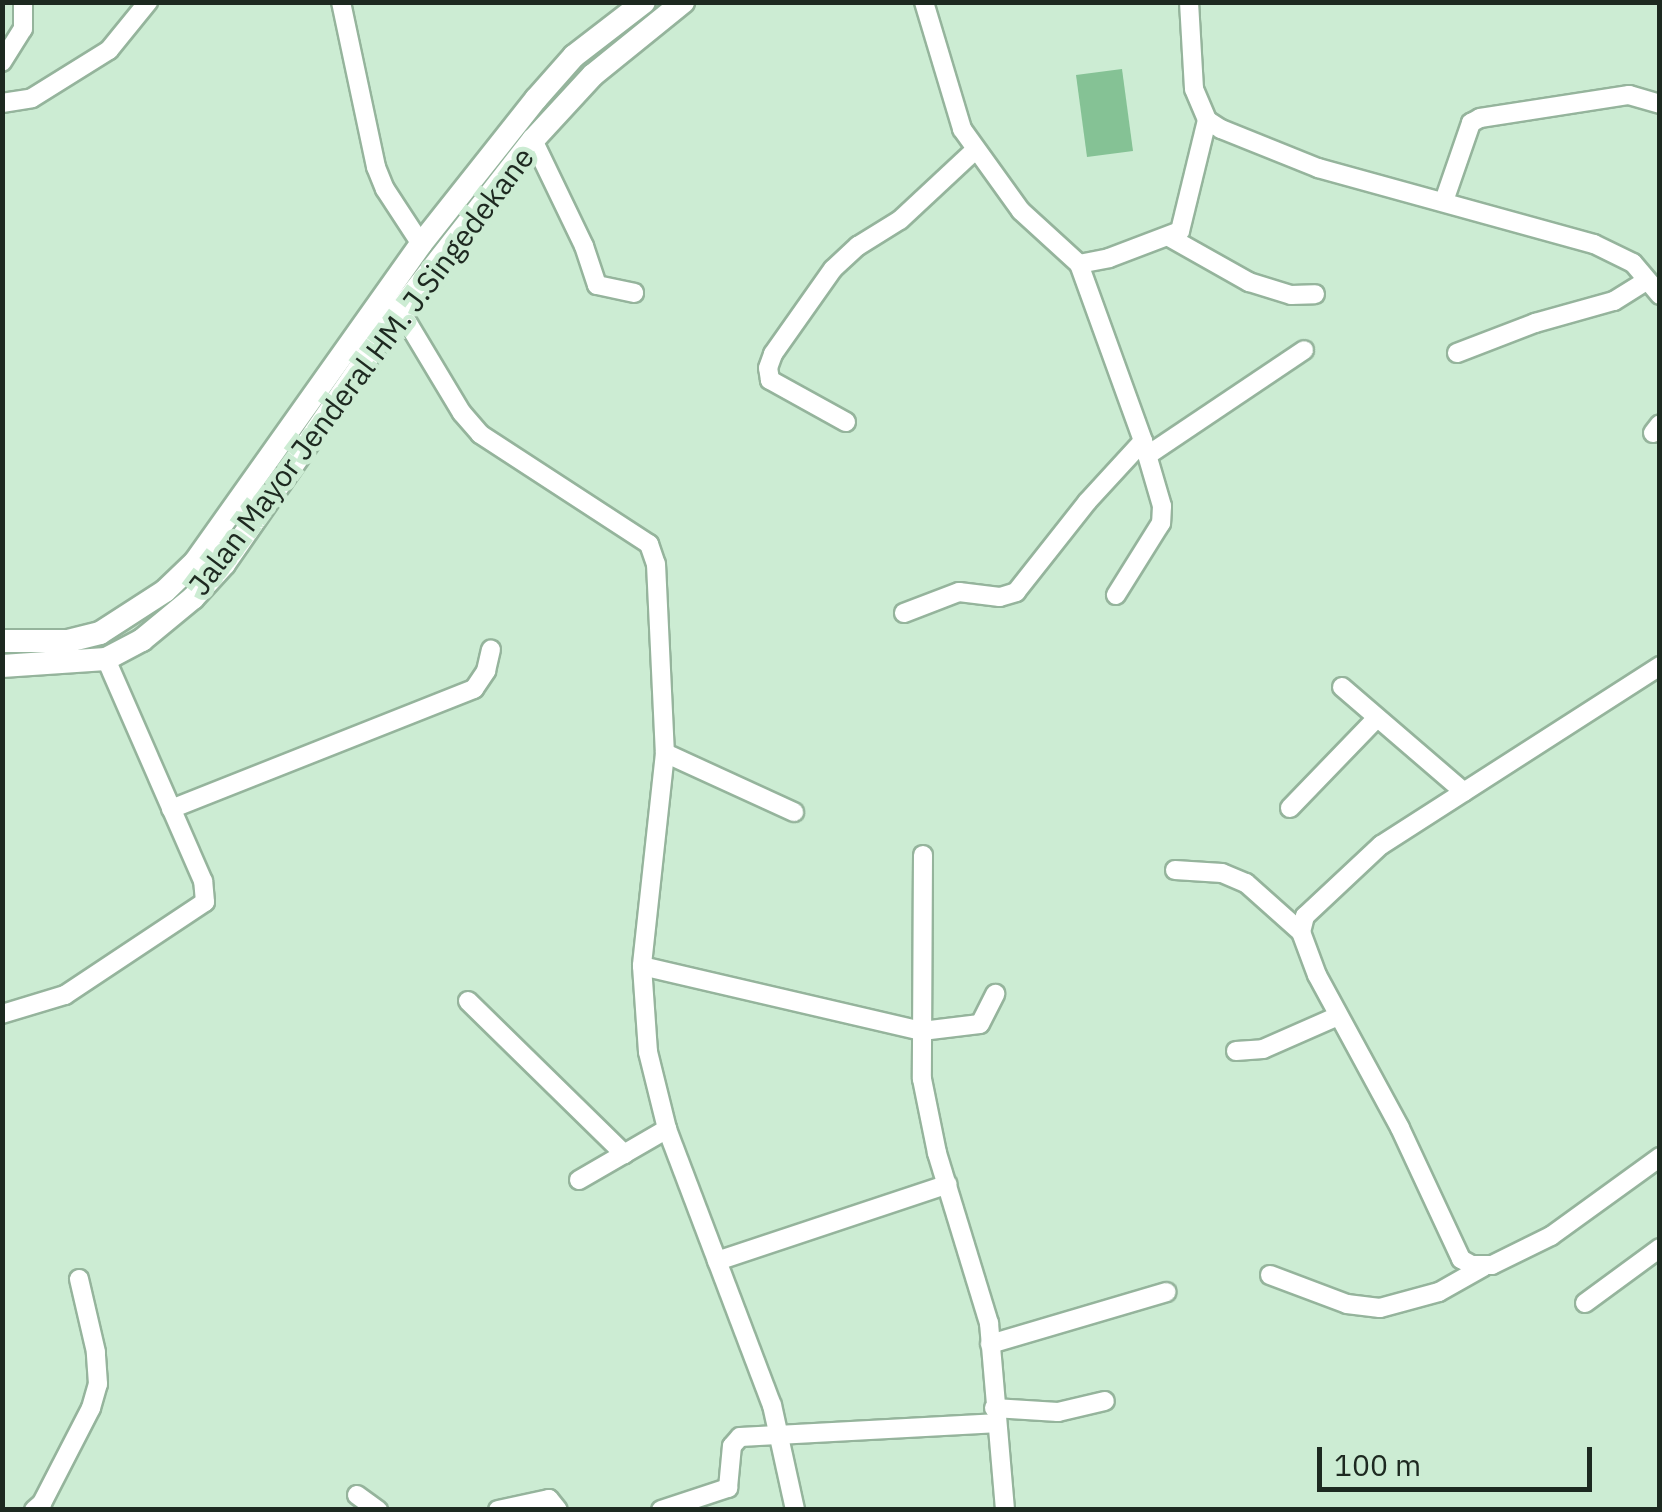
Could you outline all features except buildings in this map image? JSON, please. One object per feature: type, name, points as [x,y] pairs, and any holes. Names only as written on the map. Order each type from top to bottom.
[{"type":"main road","name":"Jalan Mayor Jenderal HM. J.Singedekane","points":[[2,642],[68,641],[100,633],[165,592],[221,528],[421,244],[574,56],[644,2]]},
{"type":"main road","name":"Jalan Mayor Jenderal HM. J.Singedekane","points":[[2,666],[106,659],[142,640],[193,598],[224,564],[400,310],[533,140],[593,75],[683,2]]},
{"type":"street","points":[[2,62],[23,29],[23,2]]},
{"type":"street","points":[[2,103],[32,98],[109,50],[148,2]]},
{"type":"street","points":[[341,2],[376,166],[384,189],[421,244]]},
{"type":"street","points":[[924,2],[953,107],[975,150],[1021,210],[1078,264],[1146,448],[1161,523],[1116,595]]},
{"type":"street","points":[[1078,264],[1169,237],[1186,222],[1207,120],[1194,88],[1189,2]]},
{"type":"street","points":[[1444,201],[1471,123],[1480,118],[1628,95],[1660,104]]},
{"type":"street","points":[[1207,120],[1318,168],[1594,244],[1633,264],[1660,296]]},
{"type":"street","points":[[533,140],[584,246],[597,285],[634,293]]},
{"type":"street","points":[[846,422],[770,380],[768,368],[773,354],[832,269],[858,246],[900,220],[975,150]]},
{"type":"street","points":[[1169,237],[1250,282],[1290,295],[1315,294]]},
{"type":"street","points":[[1456,353],[1614,301],[1646,281]]},
{"type":"street","points":[[400,310],[462,413],[480,434],[649,544],[658,583],[665,753],[642,966],[648,1052],[667,1130],[780,1433],[795,1510]]},
{"type":"street","points":[[904,612],[959,592],[1000,597],[1016,592],[1087,502],[1146,448],[1304,350]]},
{"type":"street","points":[[172,809],[474,689],[482,682],[491,650]]},
{"type":"street","points":[[2,1014],[66,995],[205,902],[203,881],[106,659]]},
{"type":"street","points":[[1301,932],[1305,916],[1381,845],[1660,666]]},
{"type":"street","points":[[1342,687],[1464,792]]},
{"type":"street","points":[[1290,808],[1377,718]]},
{"type":"street","points":[[665,753],[794,812]]},
{"type":"street","points":[[924,855],[922,1079],[989,1323],[1004,1510]]},
{"type":"street","points":[[1175,870],[1222,873],[1246,883],[1301,932],[1338,1016],[1400,1128],[1456,1251],[1472,1265],[1482,1267]]},
{"type":"street","points":[[642,966],[922,1031],[980,1024],[995,994]]},
{"type":"street","points":[[468,1001],[624,1154]]},
{"type":"street","points":[[1236,1051],[1264,1049],[1338,1016]]},
{"type":"street","points":[[579,1180],[667,1130]]},
{"type":"street","points":[[1270,1275],[1347,1304],[1380,1308],[1440,1292],[1482,1267],[1551,1236],[1657,1162]]},
{"type":"street","points":[[717,1261],[948,1184]]},
{"type":"street","points":[[1586,1303],[1660,1248]]},
{"type":"street","points":[[34,1510],[42,1503],[83,1424],[98,1384],[96,1352],[79,1278]]},
{"type":"street","points":[[990,1344],[1168,1292]]},
{"type":"street","points":[[661,1510],[728,1488],[736,1440],[780,1433],[1058,1412],[1105,1402]]},
{"type":"street","points":[[357,1496],[378,1510]]},
{"type":"street","points":[[498,1510],[549,1499],[558,1510]]},
{"type":"green space","points":[[1122,69],[1133,151],[1087,157],[1076,75]]}]
